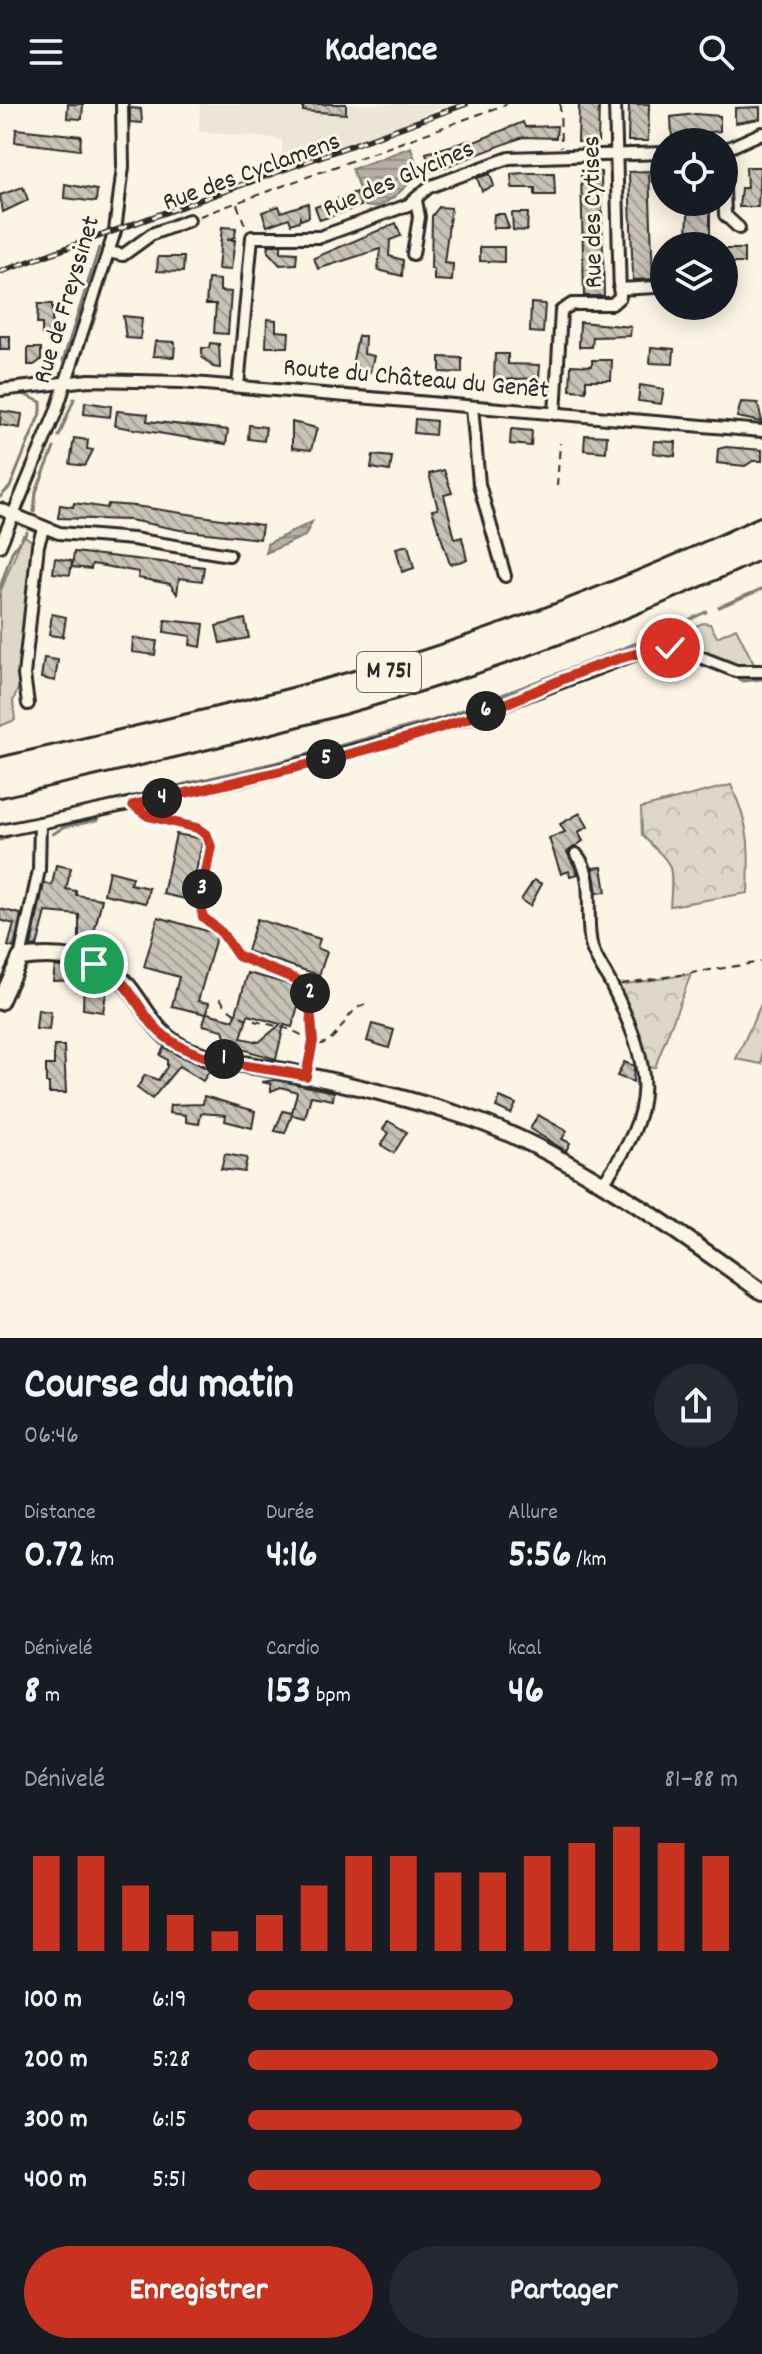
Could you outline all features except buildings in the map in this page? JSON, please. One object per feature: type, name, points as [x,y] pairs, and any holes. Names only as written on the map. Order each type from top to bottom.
[{"type":"highway","name":"M 751","points":[[0,769],[273,704],[423,662],[584,605],[762,528]]},
{"type":"highway","name":"M 751","points":[[0,786],[293,717],[428,678],[590,620],[762,547]]},
{"type":"street","name":"Rue de Freyssinet","points":[[0,546],[66,382],[108,252],[120,201],[122,104]]},
{"type":"street","name":"Rue des Cytises","points":[[555,414],[561,311],[572,304],[612,304],[620,297],[615,104]]},
{"type":"street","points":[[738,144],[762,133]]},
{"type":"street","name":"Rue des Glycines","points":[[252,237],[320,237],[416,200],[429,187],[509,158],[650,153]]},
{"type":"street","points":[[413,254],[419,217],[416,200]]},
{"type":"street","points":[[726,216],[739,228]]},
{"type":"street","name":"Rue des Cyclamens","points":[[108,252],[123,255],[152,234],[189,220]]},
{"type":"street","points":[[238,386],[252,237]]},
{"type":"street","points":[[619,289],[650,287]]},
{"type":"street","name":"Route du Château du Genêt","points":[[0,390],[111,379],[238,386],[762,431]]},
{"type":"street","points":[[472,407],[479,484],[505,576]]},
{"type":"street","points":[[0,509],[43,529],[229,555]]},
{"type":"street","points":[[28,704],[24,675],[38,545],[43,529]]},
{"type":"street","points":[[0,831],[133,805],[300,766],[429,730],[641,652],[682,650],[736,671],[762,671]]},
{"type":"street","points":[[0,1002],[4,986],[20,958],[39,870],[40,823]]},
{"type":"street","points":[[576,854],[586,868],[593,950],[612,986],[645,1068],[645,1093],[637,1124],[602,1184]]},
{"type":"street","points":[[20,958],[62,957],[108,969],[126,984],[163,1035],[177,1045],[213,1057],[306,1076],[480,1122],[602,1184],[762,1292]]},
{"type":"path","name":"Rue des Cyclamens","points":[[189,220],[507,104]]},
{"type":"path","points":[[560,104],[561,156]]},
{"type":"path","points":[[236,203],[252,237]]},
{"type":"path","points":[[557,486],[560,443]]},
{"type":"path","points":[[133,805],[148,816],[197,828],[207,835],[211,847],[200,902],[203,917],[222,933],[238,956],[308,984],[313,1045],[306,1076]]},
{"type":"path","points":[[612,986],[762,962]]},
{"type":"path","points":[[220,998],[233,1014],[299,1033],[313,1045]]},
{"type":"path","points":[[313,1045],[331,1040],[351,1012],[370,1003]]},
{"type":"shaded area","points":[[200,104],[449,104],[338,150],[282,153],[282,139],[199,132]]},
{"type":"shaded area","points":[[411,147],[419,172],[388,201],[372,207],[365,206],[352,169]]},
{"type":"shaded area","points":[[312,522],[305,536],[266,553],[267,544]]},
{"type":"green space","points":[[23,535],[38,545],[24,675],[13,701],[15,720],[0,726],[0,593]]},
{"type":"green space","points":[[703,623],[710,624],[717,637],[736,628],[755,666],[741,666],[676,639],[675,634]]},
{"type":"green space","points":[[731,785],[747,837],[748,893],[670,906],[671,871],[665,859],[642,835],[641,808]]},
{"type":"green space","points":[[691,974],[655,1067],[645,1068],[612,986]]},
{"type":"green space","points":[[762,1002],[762,1064],[736,1059]]},
{"type":"waterway","points":[[63,361],[99,248]]},
{"type":"waterway","points":[[105,286],[113,260]]},
{"type":"waterway","points":[[91,329],[99,305]]},
{"type":"waterway","points":[[0,497],[10,487],[41,411],[41,402],[23,394]]},
{"type":"waterway","points":[[59,436],[74,399]]},
{"type":"waterway","points":[[34,512],[36,492],[54,448]]},
{"type":"waterway","points":[[0,588],[12,552],[27,532]]},
{"type":"waterway","points":[[719,607],[762,589]]},
{"type":"waterway","points":[[112,801],[283,761],[442,718],[637,643],[706,612]]},
{"type":"waterway","points":[[698,661],[743,681],[762,679]]},
{"type":"waterway","points":[[359,756],[474,723],[514,707]]},
{"type":"waterway","points":[[53,834],[64,827],[98,820]]},
{"type":"waterway","points":[[0,840],[12,835]]},
{"type":"waterway","points":[[354,1079],[368,1082]]},
{"type":"waterway","points":[[448,1104],[488,1117]]},
{"type":"waterway","points":[[517,1145],[588,1183]]},
{"type":"waterway","points":[[637,1213],[670,1236]]},
{"type":"railway","points":[[0,272],[466,104]]},
{"type":"route","points":[[94,964],[122,979],[157,1028],[177,1045],[213,1057],[306,1076],[313,1041],[308,984],[305,980],[238,956],[222,933],[203,917],[200,902],[211,847],[207,835],[197,828],[148,816],[133,805],[300,766],[416,734],[467,718],[641,652],[670,648]]}]
